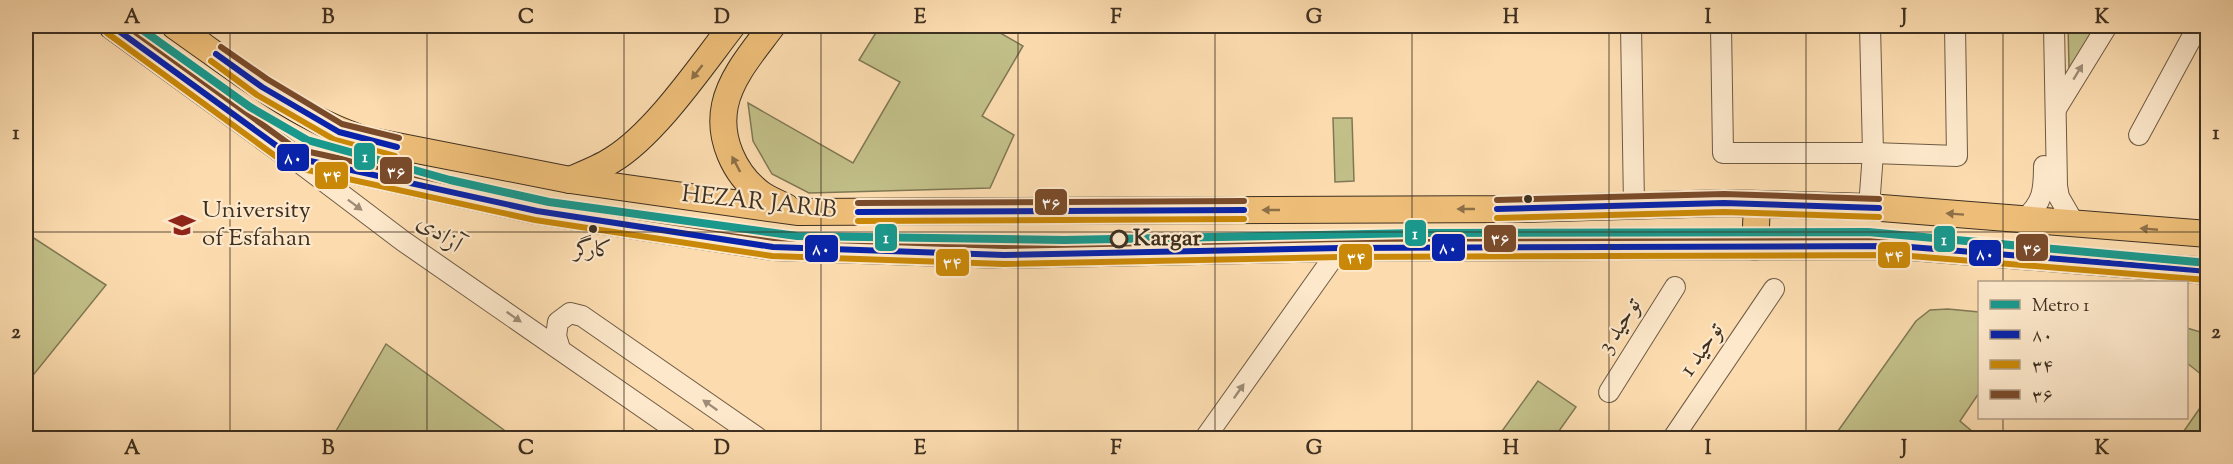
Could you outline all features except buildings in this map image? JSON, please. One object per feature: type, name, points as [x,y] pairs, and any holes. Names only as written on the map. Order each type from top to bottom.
[{"type":"main road","name":"HEZAR JARIB","points":[[112,26],[291,157],[537,211],[773,247],[1004,255],[1340,248],[1898,246],[2208,271]]},
{"type":"main road","name":"HEZAR JARIB","points":[[175,26],[262,87],[339,132],[424,153],[570,180],[797,212],[1512,209],[1634,204],[1757,205],[1869,207],[2208,234]]},
{"type":"main road","points":[[570,180],[613,160],[653,125],[732,26]]},
{"type":"main road","points":[[772,26],[739,74],[726,103],[723,123],[726,143],[737,170],[761,194],[797,212]]},
{"type":"main road","points":[[1755,247],[1757,205]]},
{"type":"street","points":[[1631,26],[1634,204]]},
{"type":"street","points":[[1721,26],[1723,153],[1873,153],[1957,156],[1955,26]]},
{"type":"street","points":[[1869,207],[1873,153],[1870,26]]},
{"type":"street","points":[[2042,26],[2057,186],[2059,198],[2074,223]]},
{"type":"street","points":[[2024,219],[2035,210],[2044,190],[2054,26]]},
{"type":"street","points":[[2050,110],[2107,26]]},
{"type":"street","points":[[2139,135],[2200,35]]},
{"type":"street","name":"آزادی","points":[[291,157],[403,241],[687,438]]},
{"type":"street","points":[[1205,438],[1340,248]]},
{"type":"street","name":"توحید 3","points":[[1609,392],[1675,287]]},
{"type":"street","name":"توحید 1","points":[[1673,438],[1774,289]]},
{"type":"street","points":[[560,349],[556,336],[558,322],[570,313],[582,316],[758,438]]},
{"type":"shaded area","points":[[880,26],[988,26],[1023,46],[982,116],[1014,135],[990,188],[809,193],[772,174],[753,141],[748,103],[853,163],[900,82],[859,60]]},
{"type":"shaded area","points":[[2068,26],[2105,26],[2074,70],[2069,67]]},
{"type":"shaded area","points":[[1333,118],[1352,118],[1354,181],[1335,182]]},
{"type":"shaded area","points":[[26,233],[106,285],[26,384]]},
{"type":"shaded area","points":[[1930,310],[1978,312],[1978,394],[1960,421],[1980,438],[1833,438],[1916,321]]},
{"type":"shaded area","points":[[2188,328],[2207,334],[2207,379],[2188,364]]},
{"type":"shaded area","points":[[386,344],[515,438],[332,438]]},
{"type":"shaded area","points":[[1538,381],[1576,407],[1554,438],[1497,438]]},
{"type":"shaded area","points":[[2207,398],[2207,438],[2179,438]]},
{"type":"metro line","name":"1","points":[[137,26],[250,107],[307,140],[450,180],[549,202],[797,236],[1064,240],[1417,233],[1868,232],[2208,263]]},
{"type":"transit line","name":"۸۰","points":[[112,26],[292,157],[537,211],[773,247],[1004,255],[1340,248],[1898,246],[2208,271]]},
{"type":"transit line","name":"۳۶","points":[[127,26],[296,149],[539,202],[774,238],[1004,246],[1340,239],[1898,237],[2208,262]]},
{"type":"transit line","name":"۳۴","points":[[107,33],[289,166],[535,220],[772,256],[1004,264],[1340,257],[1898,255],[2207,280]]},
{"type":"transit line","name":"۳۶","points":[[221,47],[267,79],[342,124],[399,138]]},
{"type":"transit line","name":"۸۰","points":[[216,54],[262,87],[339,132],[397,147]]},
{"type":"transit line","name":"۳۴","points":[[211,61],[257,95],[335,140],[395,156]]},
{"type":"transit line","name":"۳۶","points":[[1497,200],[1724,194],[1879,199]]},
{"type":"transit line","name":"۳۶","points":[[858,203],[1244,201]]},
{"type":"transit line","name":"۸۰","points":[[1497,209],[1724,203],[1879,208]]},
{"type":"transit line","name":"۸۰","points":[[858,212],[1244,210]]},
{"type":"transit line","name":"۳۴","points":[[1497,218],[1724,212],[1879,217]]},
{"type":"transit line","name":"۳۴","points":[[858,221],[1244,219]]},
{"type":"place","name":"University of Esfahan","points":[[182,225]]},
{"type":"place","name":"کارگر","points":[[593,229]]},
{"type":"place","name":"Kargar","points":[[1119,239]]}]
